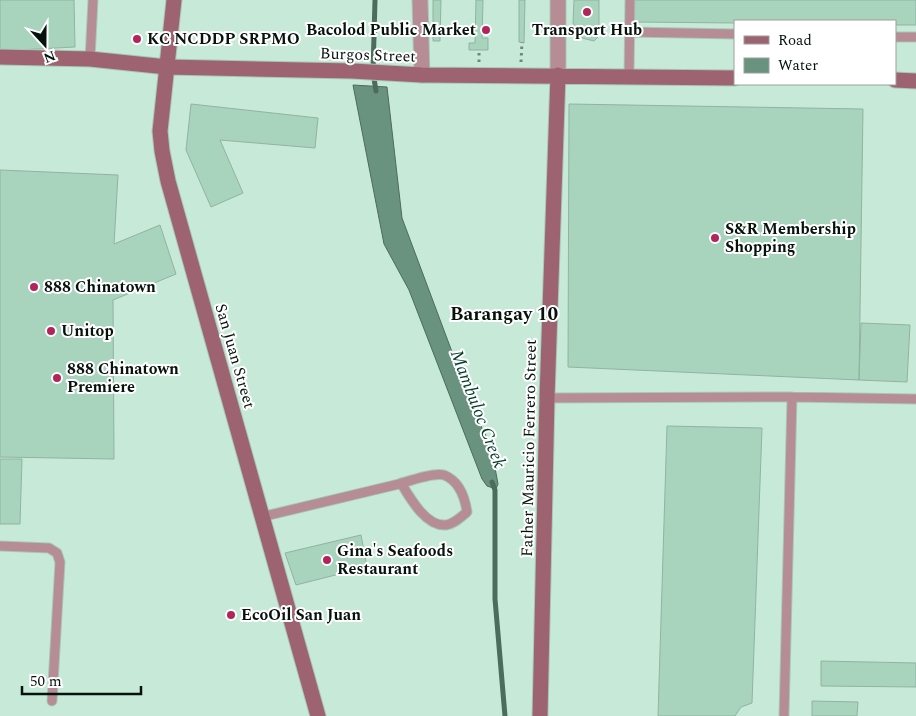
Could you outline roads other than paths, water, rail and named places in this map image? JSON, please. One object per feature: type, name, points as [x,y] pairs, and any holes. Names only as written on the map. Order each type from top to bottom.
[{"type":"street","name":"San Juan Street","points":[[174,0],[160,131],[168,181],[318,716]]},
{"type":"street","points":[[420,0],[422,75]]},
{"type":"street","name":"Father Mauricio Ferrero Street","points":[[540,716],[546,398],[558,75],[558,0]]},
{"type":"street","name":"Burgos Street","points":[[0,57],[90,59],[167,67],[352,71],[422,75],[734,78]]},
{"type":"street","points":[[896,80],[916,80]]},
{"type":"lane","points":[[90,59],[93,0]]},
{"type":"lane","points":[[629,76],[630,0]]},
{"type":"lane","points":[[629,32],[734,34]]},
{"type":"lane","points":[[896,37],[916,37]]},
{"type":"lane","points":[[784,716],[792,397]]},
{"type":"lane","points":[[546,398],[792,397],[916,399]]},
{"type":"lane","points":[[261,517],[400,483],[438,474],[451,479],[460,490],[465,500],[467,512],[456,521],[446,525],[431,521],[415,504],[400,483]]},
{"type":"lane","points":[[0,546],[49,548],[57,553],[60,562],[52,701]]},
{"type":"water","points":[[353,85],[387,87],[402,218],[476,416],[491,446],[498,484],[496,489],[487,486],[482,479],[409,290],[384,244]]},
{"type":"waterway","name":"Mambuloc Creek","points":[[375,0],[373,72],[376,91]]},
{"type":"waterway","name":"Mambuloc Creek","points":[[492,482],[495,490],[495,599],[505,716]]},
{"type":"place","name":"Transport Hub","points":[[587,12]]},
{"type":"place","name":"Bacolod Public Market","points":[[486,30]]},
{"type":"place","name":"KC NCDDP SRPMO","points":[[137,39]]},
{"type":"place","name":"S&R Membership Shopping","points":[[715,238]]},
{"type":"place","name":"888 Chinatown","points":[[34,287]]},
{"type":"place","name":"Unitop","points":[[51,331]]},
{"type":"place","name":"888 Chinatown Premiere","points":[[57,378]]},
{"type":"place","name":"Gina's Seafoods Restaurant","points":[[327,560]]},
{"type":"place","name":"EcoOil San Juan","points":[[231,615]]},
{"type":"district","name":"Barangay 10","points":[[504,314]]}]
